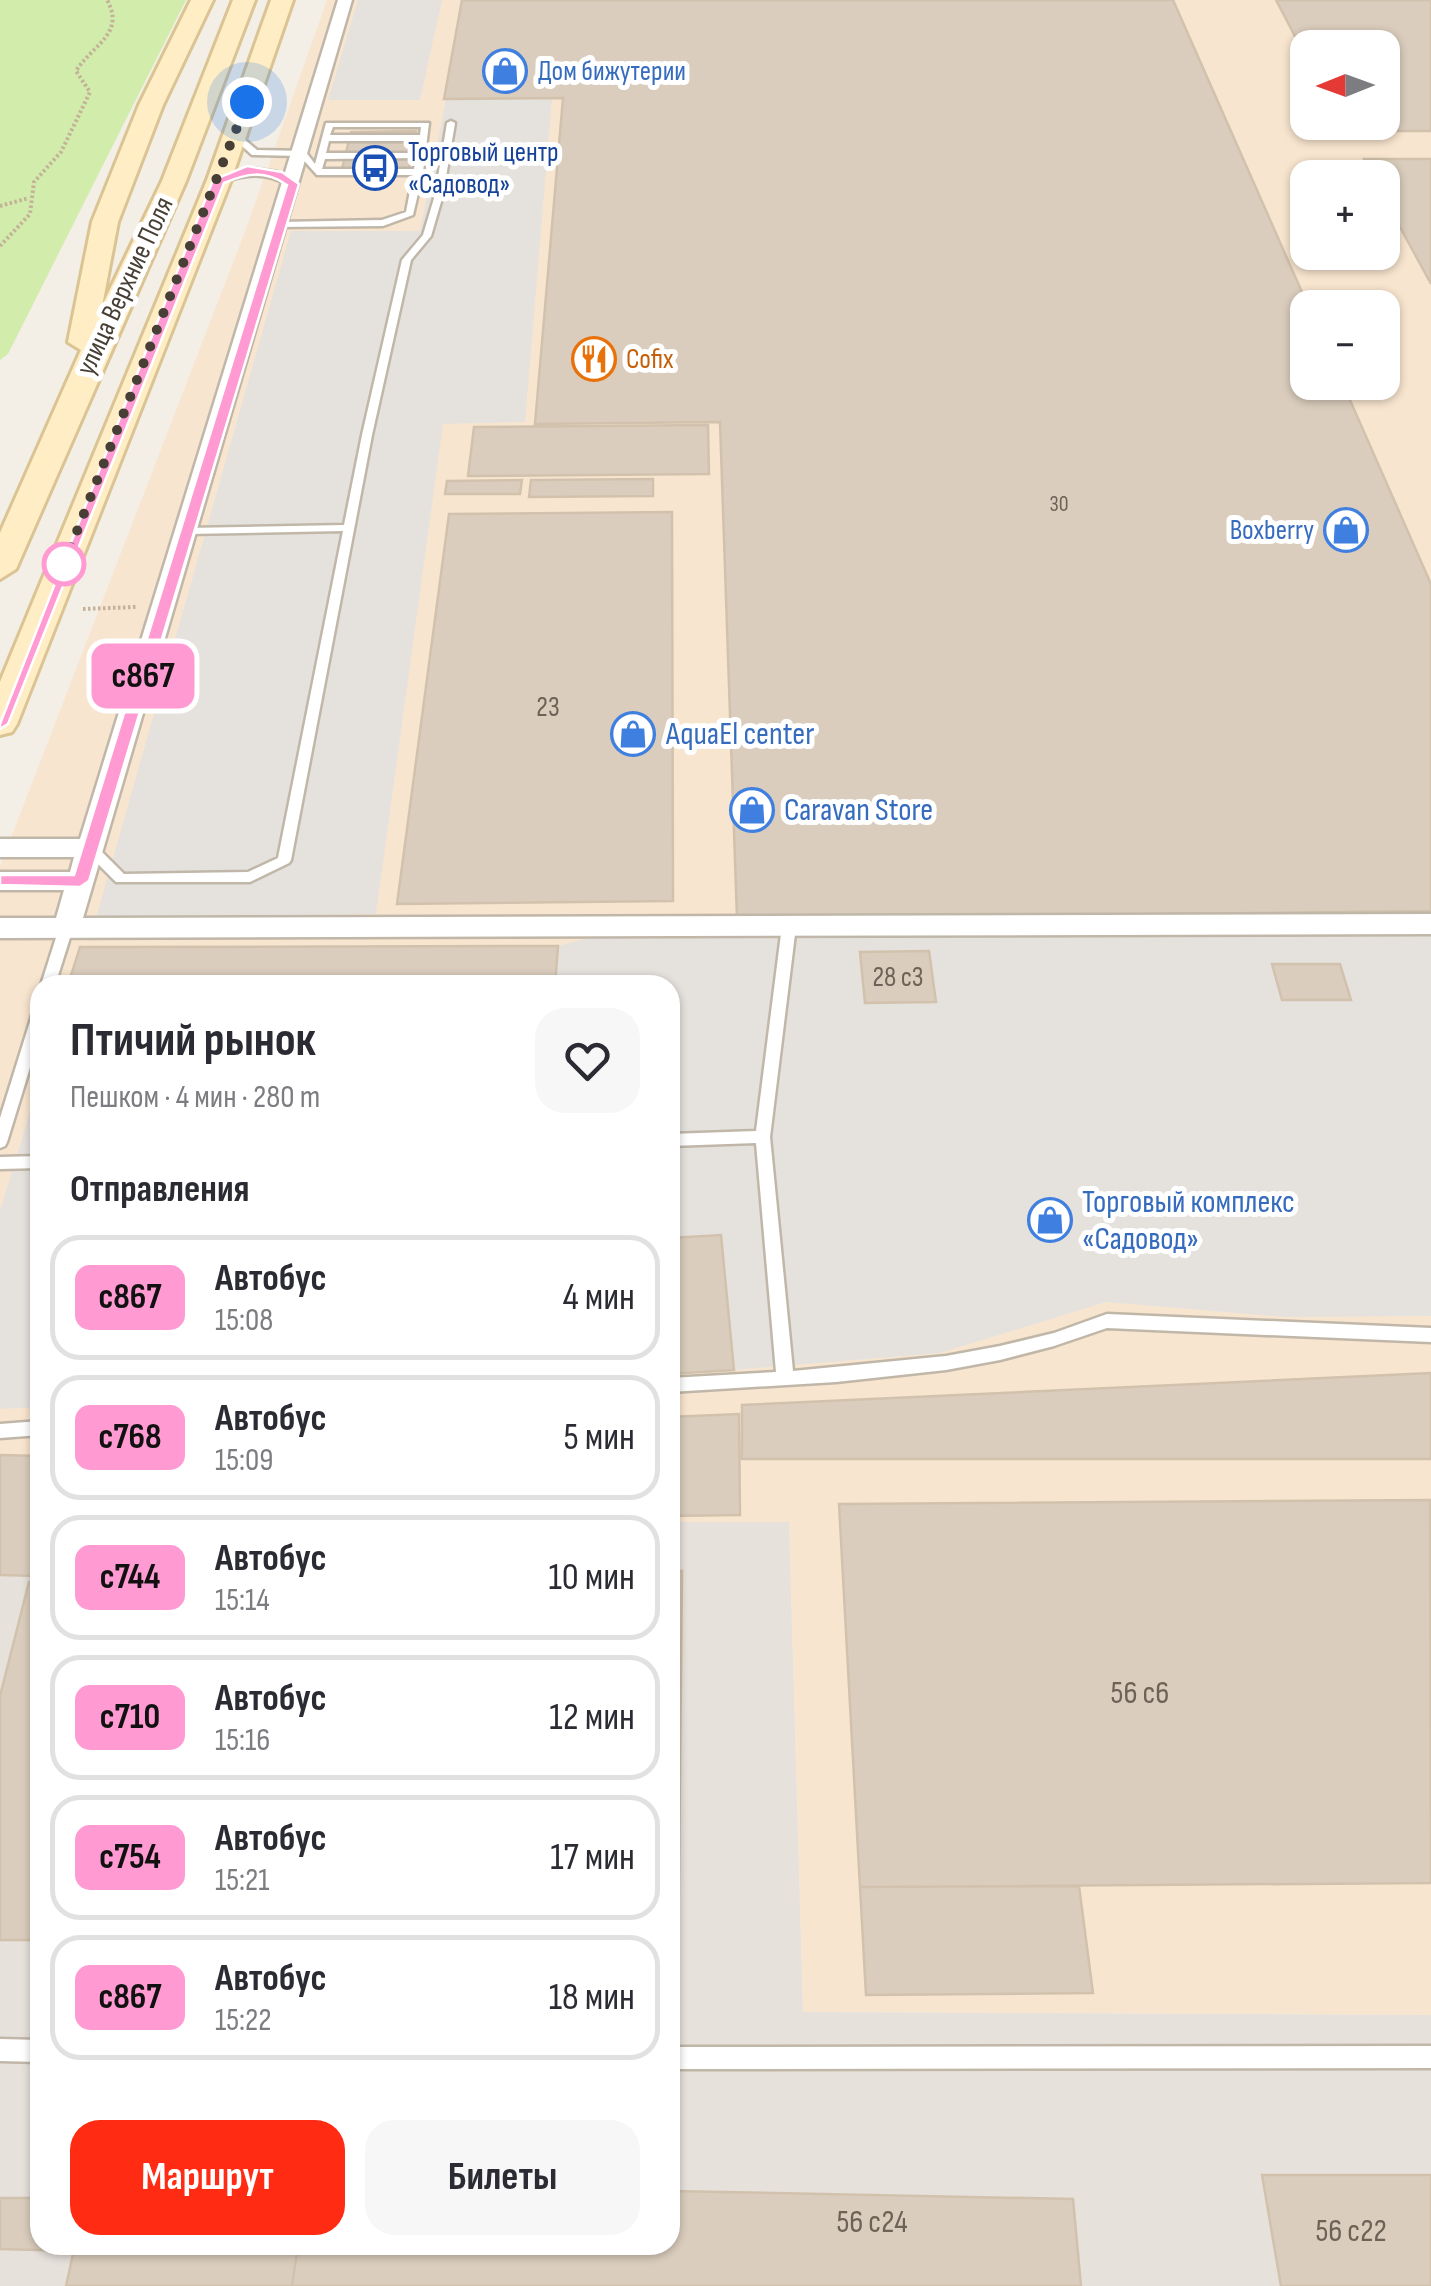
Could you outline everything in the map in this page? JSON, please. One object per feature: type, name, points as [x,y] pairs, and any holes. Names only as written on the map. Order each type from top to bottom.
[{"type":"main road","name":"улица Верхние Поля","points":[[0,569],[73,398],[174,181],[244,0]]},
{"type":"main road","name":"улица Верхние Поля","points":[[0,724],[219,180],[282,0]]},
{"type":"main road","points":[[73,398],[104,222],[151,104],[197,10]]},
{"type":"street","points":[[66,925],[346,0]]},
{"type":"street","points":[[0,848],[90,848]]},
{"type":"street","points":[[0,881],[80,881]]},
{"type":"street","points":[[0,928],[1431,924]]},
{"type":"lane","points":[[90,848],[121,879],[250,878],[284,860],[346,528],[408,260],[426,236],[439,195],[450,124]]},
{"type":"lane","points":[[280,224],[383,223],[410,213],[426,125],[329,125],[321,155]]},
{"type":"lane","points":[[235,136],[255,152],[421,155]]},
{"type":"lane","points":[[321,155],[421,155]]},
{"type":"lane","points":[[219,180],[247,170],[266,170],[293,184]]},
{"type":"lane","points":[[187,531],[346,528]]},
{"type":"lane","points":[[51,975],[66,925]]},
{"type":"lane","points":[[785,1378],[763,1137],[789,926]]},
{"type":"lane","points":[[0,1142],[30,1044]]},
{"type":"lane","points":[[680,1140],[763,1137]]},
{"type":"lane","points":[[0,1163],[30,1162]]},
{"type":"lane","points":[[680,1384],[940,1367],[1058,1340],[1107,1321],[1431,1334]]},
{"type":"lane","points":[[0,1431],[30,1429]]},
{"type":"lane","points":[[0,2050],[30,2051]]},
{"type":"lane","points":[[680,2058],[1431,2057]]},
{"type":"path","points":[[0,246],[30,214],[29,198],[36,173],[60,154],[90,92],[76,71],[80,62],[110,38],[115,22],[106,0]]},
{"type":"path","points":[[0,206],[29,198]]},
{"type":"path","points":[[83,609],[164,606]]},
{"type":"shaded area","name":"Торговый комплекс «Садовод»","points":[[327,0],[1431,0],[1431,2015],[803,2012],[789,1523],[680,1522],[680,975],[30,975],[30,1456],[0,1455],[0,866],[246,229]]},
{"type":"shaded area","points":[[358,0],[442,0],[420,100],[328,100]]},
{"type":"shaded area","points":[[552,99],[525,422],[443,424],[376,914],[96,918],[291,231],[420,231],[446,100]]},
{"type":"shaded area","points":[[1431,934],[1431,1316],[1285,1317],[1106,1302],[940,1353],[734,1370],[721,1235],[680,1237],[680,975],[556,975],[558,946],[600,935]],"holes":[[[929,951],[936,1002],[865,1003],[860,952]],[[1272,964],[1339,964],[1350,999]]]},
{"type":"shaded area","points":[[30,1112],[30,1408],[0,1409],[0,1211]]},
{"type":"shaded area","points":[[0,1455],[30,1456],[30,2255],[680,2255],[680,1522],[789,1522],[803,2012],[1431,2015],[1431,2286],[0,2286]]},
{"type":"green space","points":[[0,0],[186,0],[8,354],[0,360]]},
{"type":"building","points":[[462,0],[1173,0],[1301,290],[1290,290],[1290,400],[1350,400],[1431,584],[1431,911],[737,919],[720,422],[535,424],[563,98],[444,99]]},
{"type":"building","points":[[1276,0],[1431,0],[1431,131],[1400,131],[1400,30],[1292,30]]},
{"type":"building","points":[[416,131],[409,168],[342,169],[351,132]]},
{"type":"building","points":[[1431,159],[1431,284],[1400,227],[1400,160],[1365,160]]},
{"type":"building","points":[[708,425],[709,474],[468,476],[474,427]]},
{"type":"building","points":[[653,479],[653,496],[529,497],[531,480]]},
{"type":"building","points":[[522,480],[520,494],[445,494],[447,481]]},
{"type":"building","points":[[672,512],[673,901],[397,904],[449,514]]},
{"type":"building","points":[[558,946],[556,975],[71,975],[80,947]]},
{"type":"building","points":[[929,951],[936,1002],[865,1003],[860,952]]},
{"type":"building","points":[[1272,964],[1340,964],[1351,1000],[1282,1000]]},
{"type":"building","points":[[721,1235],[734,1370],[680,1373],[680,1237]]},
{"type":"building","points":[[1431,1373],[1431,1459],[742,1459],[742,1405]]},
{"type":"building","points":[[739,1414],[740,1515],[680,1516],[680,1417]]},
{"type":"building","points":[[0,1455],[30,1456],[30,1576],[0,1575]]},
{"type":"building","points":[[1430,1500],[1431,1883],[860,1887],[839,1504]]},
{"type":"building","points":[[680,1571],[682,1571],[680,1774]]},
{"type":"building","points":[[30,1582],[30,1940],[0,1940],[0,1696]]},
{"type":"building","points":[[1079,1886],[1093,1993],[866,1995],[860,1887]]},
{"type":"building","points":[[1262,2175],[1431,2175],[1431,2286],[1281,2286]]},
{"type":"building","points":[[680,2191],[1073,2199],[1081,2286],[292,2286],[297,2255],[680,2255]]},
{"type":"building","points":[[0,2198],[30,2198],[30,2250],[0,2249]]},
{"type":"building","points":[[73,2255],[297,2255],[292,2286],[66,2286]]},
{"type":"bus line","name":"с867","points":[[0,724],[219,180],[247,170],[278,174],[293,184],[80,881],[0,881]]},
{"type":"place","name":"Дом бижутерии","points":[[505,71]]},
{"type":"place","name":"Торговый центр «Садовод»","points":[[375,168]]},
{"type":"place","name":"Cofix","points":[[594,359]]},
{"type":"place","name":"Boxberry","points":[[1346,530]]},
{"type":"place","name":"AquaEl center","points":[[633,734]]},
{"type":"place","name":"Caravan Store","points":[[752,810]]},
{"type":"place","name":"Торговый комплекс «Садовод»","points":[[1050,1220]]},
{"type":"route","points":[[64,564],[247,102]]}]
